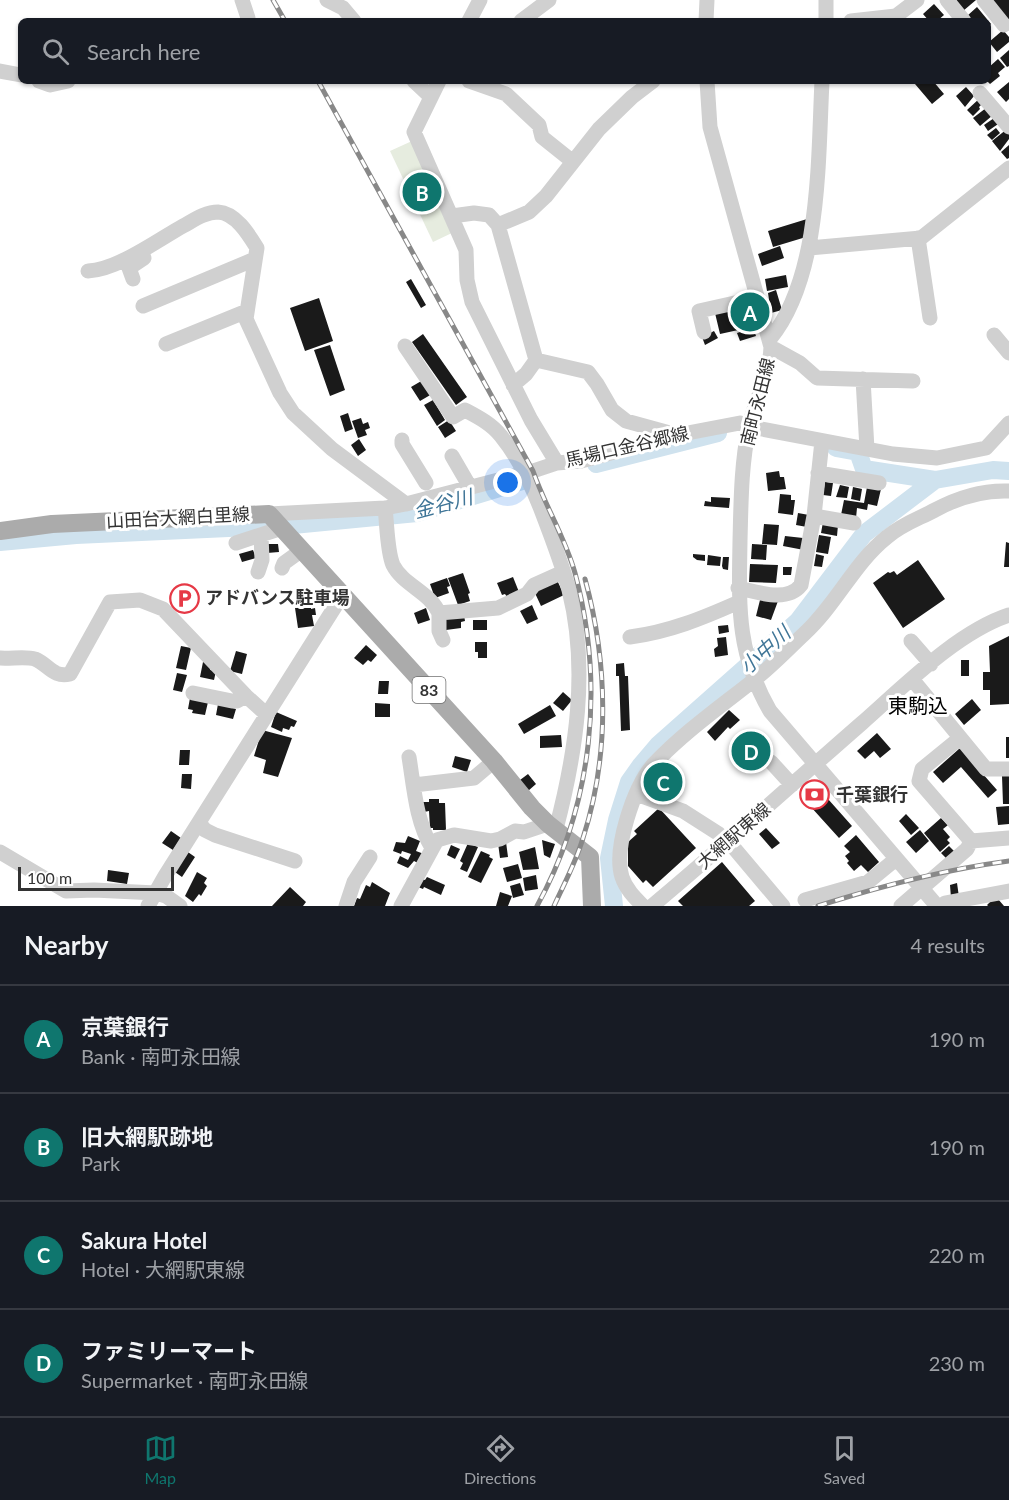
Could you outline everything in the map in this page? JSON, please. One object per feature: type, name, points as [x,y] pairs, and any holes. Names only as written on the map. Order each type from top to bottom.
[{"type":"main road","name":"山田台大網白里線","points":[[0,529],[52,524],[269,514],[494,761],[532,808],[586,853],[592,862]]},
{"type":"main road","points":[[592,862],[592,906]]},
{"type":"street","points":[[242,0],[248,18]]},
{"type":"street","points":[[327,0],[343,8],[351,18]]},
{"type":"street","points":[[471,18],[480,0]]},
{"type":"street","points":[[525,18],[549,0]]},
{"type":"street","points":[[706,18],[707,0]]},
{"type":"street","points":[[878,18],[896,16],[917,0]]},
{"type":"street","points":[[947,0],[962,18]]},
{"type":"street","points":[[984,0],[1004,25]]},
{"type":"street","points":[[0,70],[18,74]]},
{"type":"street","points":[[417,84],[431,97]]},
{"type":"street","points":[[438,84],[414,132],[418,145],[466,250],[466,280],[472,302],[531,420],[557,463]]},
{"type":"street","points":[[478,84],[507,94],[539,125],[542,137],[572,161]]},
{"type":"street","points":[[498,225],[529,212],[546,196],[572,161],[607,121],[649,84]]},
{"type":"street","name":"南町永田線","points":[[707,84],[710,127],[770,343],[769,364],[749,425],[741,488],[740,622],[752,669],[770,711],[814,765],[939,906]]},
{"type":"street","points":[[822,84],[817,173],[809,248],[792,301],[770,343],[800,363],[817,378],[913,381]]},
{"type":"street","points":[[980,93],[1009,127]]},
{"type":"street","points":[[809,248],[921,238],[1009,168]]},
{"type":"street","points":[[88,271],[118,263],[202,215],[219,212],[233,218],[248,232],[257,248],[246,319],[280,393],[293,413],[332,449],[406,504]]},
{"type":"street","points":[[452,216],[474,213],[489,216],[498,225],[536,360]]},
{"type":"street","points":[[133,279],[129,268],[159,249],[206,224],[233,218]]},
{"type":"street","points":[[918,238],[930,318]]},
{"type":"street","points":[[143,306],[255,259]]},
{"type":"street","points":[[704,332],[699,311],[757,298]]},
{"type":"street","points":[[166,344],[247,311]]},
{"type":"street","points":[[994,335],[1009,354]]},
{"type":"street","points":[[405,346],[453,417],[465,410],[482,419],[501,435],[525,473],[553,538],[569,591],[574,621],[579,701],[574,750],[552,826],[524,832],[515,831],[500,840],[491,841],[454,835],[437,840],[412,884],[406,904]]},
{"type":"street","points":[[513,385],[526,374],[536,360]]},
{"type":"street","points":[[536,360],[588,372],[612,410],[626,421],[677,435]]},
{"type":"street","points":[[863,379],[867,449]]},
{"type":"street","name":"馬場口金谷郷線","points":[[269,514],[386,508],[557,463],[581,461],[677,435],[740,423],[821,449],[867,449],[920,458],[937,458],[986,448],[1009,423]]},
{"type":"street","points":[[402,440],[402,444],[426,483]]},
{"type":"street","points":[[630,637],[675,628],[739,595],[786,595],[798,590],[804,578],[814,516],[821,449]]},
{"type":"street","points":[[452,456],[470,487]]},
{"type":"street","points":[[818,473],[879,483]]},
{"type":"street","points":[[643,906],[628,891],[620,868],[625,829],[636,794],[653,766],[737,692],[752,669],[811,628],[885,538],[905,524],[943,506],[978,493],[1009,491]]},
{"type":"street","points":[[386,508],[392,563],[402,576],[436,605],[439,613],[439,631],[443,640]]},
{"type":"street","points":[[814,516],[854,523]]},
{"type":"street","points":[[236,543],[282,528]]},
{"type":"street","points":[[258,572],[261,560],[261,535]]},
{"type":"street","points":[[282,568],[284,563],[302,550]]},
{"type":"street","points":[[439,613],[498,608],[527,594],[534,585],[563,572]]},
{"type":"street","points":[[152,899],[343,594]]},
{"type":"street","points":[[0,658],[34,659],[56,674],[62,676],[70,674],[110,602],[140,600],[163,609],[266,714]]},
{"type":"street","name":"大網駅東線","points":[[652,906],[959,641],[997,619],[1009,615]]},
{"type":"street","points":[[910,641],[931,664]]},
{"type":"street","points":[[912,680],[986,769],[1009,769]]},
{"type":"street","points":[[193,693],[232,701],[246,696]]},
{"type":"street","points":[[960,738],[922,769],[919,781],[971,841]]},
{"type":"street","points":[[409,757],[419,821],[423,834],[432,848]]},
{"type":"street","points":[[414,785],[474,778],[494,761]]},
{"type":"street","points":[[771,762],[792,785]]},
{"type":"street","points":[[636,794],[683,811],[719,834]]},
{"type":"street","points":[[199,823],[205,830],[215,835],[295,861]]},
{"type":"street","points":[[971,841],[1009,838]]},
{"type":"street","points":[[901,906],[967,849],[971,841]]},
{"type":"street","points":[[734,848],[783,906]]},
{"type":"street","points":[[0,852],[66,891],[94,890],[152,899],[166,896],[180,906]]},
{"type":"street","points":[[346,906],[354,882],[370,857]]},
{"type":"street","points":[[805,900],[868,882],[896,859]]},
{"type":"street","points":[[582,906],[592,862]]},
{"type":"street","points":[[939,906],[1009,891]]},
{"type":"shaded area","points":[[412,141],[454,232],[433,242],[390,151]]},
{"type":"building","points":[[957,0],[976,0],[963,11],[955,2]]},
{"type":"building","points":[[990,0],[1009,0],[1009,23]]},
{"type":"building","points":[[934,4],[944,15],[940,18],[926,18],[923,14]]},
{"type":"building","points":[[977,7],[986,18],[969,18],[967,16]]},
{"type":"building","points":[[1003,30],[1009,37],[1009,42],[997,52],[991,44],[991,40]]},
{"type":"building","points":[[1009,50],[1009,66],[1007,67],[1000,58]]},
{"type":"building","points":[[998,59],[1005,67],[998,73],[1000,76],[991,83],[991,65]]},
{"type":"building","points":[[1009,82],[1009,99],[1006,102],[997,92]]},
{"type":"building","points":[[915,84],[936,84],[944,94],[932,104]]},
{"type":"building","points":[[966,87],[974,96],[965,107],[956,96]]},
{"type":"building","points":[[980,98],[984,102],[973,116],[967,110]]},
{"type":"building","points":[[986,108],[993,115],[980,126],[973,118]]},
{"type":"building","points":[[997,116],[1001,122],[988,131],[984,125]]},
{"type":"building","points":[[996,128],[1000,133],[992,140],[987,135]]},
{"type":"building","points":[[1007,129],[1009,139],[1000,151],[992,141]]},
{"type":"building","points":[[1009,145],[1009,158],[1007,159],[1001,152]]},
{"type":"building","points":[[807,219],[806,237],[773,247],[768,231]]},
{"type":"building","points":[[780,246],[784,258],[762,266],[758,254]]},
{"type":"building","points":[[786,275],[788,287],[767,291],[765,279]]},
{"type":"building","points":[[411,279],[426,305],[421,308],[406,282]]},
{"type":"building","points":[[776,290],[782,310],[771,313],[768,293]]},
{"type":"building","points":[[319,298],[333,341],[305,351],[290,308]]},
{"type":"building","points":[[747,305],[748,309],[751,308],[753,316],[750,316],[752,327],[720,334],[715,313]]},
{"type":"building","points":[[753,328],[756,336],[740,341],[737,333]]},
{"type":"building","points":[[714,331],[718,338],[705,345],[702,337]]},
{"type":"building","points":[[423,334],[467,397],[456,405],[412,342]]},
{"type":"building","points":[[330,345],[345,390],[330,396],[314,350]]},
{"type":"building","points":[[423,380],[432,394],[420,401],[411,387]]},
{"type":"building","points":[[433,400],[445,420],[437,426],[424,405]]},
{"type":"building","points":[[348,413],[353,429],[345,432],[340,416]]},
{"type":"building","points":[[361,418],[363,424],[368,422],[370,428],[365,430],[367,435],[358,438],[352,421]]},
{"type":"building","points":[[449,420],[456,431],[445,438],[438,427]]},
{"type":"building","points":[[359,439],[366,450],[358,456],[351,445]]},
{"type":"building","points":[[779,471],[780,477],[784,477],[786,489],[768,491],[766,473]]},
{"type":"building","points":[[825,482],[833,483],[831,496],[823,495]]},
{"type":"building","points":[[840,485],[849,487],[847,498],[836,497]]},
{"type":"building","points":[[853,487],[862,489],[860,501],[851,499]]},
{"type":"building","points":[[867,487],[881,489],[877,506],[868,504],[867,510],[857,508],[856,518],[841,515],[844,500],[864,503]]},
{"type":"building","points":[[780,494],[791,495],[791,500],[795,500],[793,515],[778,513]]},
{"type":"building","points":[[711,497],[730,498],[729,508],[704,506],[705,501],[711,502]]},
{"type":"building","points":[[798,513],[809,515],[807,527],[796,525]]},
{"type":"building","points":[[823,522],[838,525],[837,536],[821,533]]},
{"type":"building","points":[[764,524],[779,525],[777,545],[762,544]]},
{"type":"building","points":[[819,535],[831,537],[828,554],[816,552]]},
{"type":"building","points":[[785,536],[803,538],[804,550],[783,546]]},
{"type":"building","points":[[1006,542],[1009,543],[1009,567],[1004,567]]},
{"type":"building","points":[[266,544],[278,544],[279,552],[267,553]]},
{"type":"building","points":[[752,544],[767,545],[766,560],[751,559]]},
{"type":"building","points":[[253,550],[256,558],[242,562],[239,554]]},
{"type":"building","points":[[693,554],[705,555],[705,561],[697,560]]},
{"type":"building","points":[[816,554],[824,556],[822,567],[814,566]]},
{"type":"building","points":[[708,555],[721,557],[720,566],[707,565]]},
{"type":"building","points":[[723,557],[729,557],[728,570],[723,569]]},
{"type":"building","points":[[918,560],[945,599],[903,628],[873,583],[888,572],[894,571],[897,575]]},
{"type":"building","points":[[750,564],[778,565],[776,583],[749,582]]},
{"type":"building","points":[[783,567],[792,567],[791,575],[783,575]]},
{"type":"building","points":[[463,573],[470,593],[468,594],[470,601],[458,605],[448,578]]},
{"type":"building","points":[[513,577],[519,592],[507,597],[505,594],[502,595],[497,583]]},
{"type":"building","points":[[447,578],[450,586],[447,587],[449,593],[435,598],[430,584]]},
{"type":"building","points":[[557,580],[564,595],[541,606],[534,591]]},
{"type":"building","points":[[761,596],[778,601],[771,620],[756,616]]},
{"type":"building","points":[[532,605],[538,619],[527,624],[520,611]]},
{"type":"building","points":[[311,606],[311,609],[315,608],[316,615],[312,615],[314,626],[298,628],[295,608]]},
{"type":"building","points":[[426,608],[430,620],[418,624],[414,613]]},
{"type":"building","points":[[464,615],[465,621],[461,622],[461,628],[446,630],[445,616]]},
{"type":"building","points":[[473,620],[487,620],[487,630],[473,630]]},
{"type":"building","points":[[728,625],[729,632],[719,634],[718,626]]},
{"type":"building","points":[[1009,636],[1009,704],[990,705],[990,690],[983,690],[983,672],[990,672],[989,646]]},
{"type":"building","points":[[726,637],[728,655],[715,657],[714,649],[718,646],[717,638]]},
{"type":"building","points":[[475,642],[487,642],[487,658],[478,658],[478,652],[475,652]]},
{"type":"building","points":[[366,645],[377,655],[371,662],[368,660],[363,665],[354,658]]},
{"type":"building","points":[[181,646],[191,648],[186,670],[176,668]]},
{"type":"building","points":[[236,651],[247,654],[242,674],[230,671]]},
{"type":"building","points":[[961,660],[969,660],[969,676],[961,676]]},
{"type":"building","points":[[203,662],[212,664],[210,670],[216,671],[214,680],[200,677]]},
{"type":"building","points":[[624,663],[625,676],[628,676],[630,730],[621,731],[619,676],[616,676],[616,664]]},
{"type":"building","points":[[177,673],[187,675],[182,692],[173,690]]},
{"type":"building","points":[[379,681],[389,681],[388,694],[378,694]]},
{"type":"building","points":[[563,692],[572,700],[563,711],[553,703]]},
{"type":"building","points":[[190,698],[208,702],[205,715],[192,713],[193,710],[188,709]]},
{"type":"building","points":[[972,699],[981,710],[964,725],[955,714]]},
{"type":"building","points":[[375,703],[390,704],[390,717],[375,717]]},
{"type":"building","points":[[218,704],[236,709],[233,719],[216,715]]},
{"type":"building","points":[[550,705],[556,716],[524,734],[518,724]]},
{"type":"building","points":[[729,710],[740,720],[730,729],[728,727],[715,741],[707,732]]},
{"type":"building","points":[[276,712],[297,721],[294,727],[291,726],[289,730],[283,728],[282,732],[271,727]]},
{"type":"building","points":[[262,730],[292,738],[278,777],[263,773],[266,760],[254,756]]},
{"type":"building","points":[[749,732],[762,746],[746,761],[733,747]]},
{"type":"building","points":[[877,733],[891,749],[880,758],[874,751],[865,759],[857,751]]},
{"type":"building","points":[[561,735],[562,747],[540,748],[540,736]]},
{"type":"building","points":[[1006,737],[1009,737],[1009,758],[1006,758]]},
{"type":"building","points":[[960,748],[997,790],[988,798],[961,767],[943,783],[933,772]]},
{"type":"building","points":[[180,750],[190,750],[189,765],[179,765]]},
{"type":"building","points":[[455,756],[471,760],[467,772],[452,767]]},
{"type":"building","points":[[182,774],[192,774],[191,789],[181,788]]},
{"type":"building","points":[[528,774],[536,784],[528,791],[520,780]]},
{"type":"building","points":[[666,776],[680,793],[670,801],[656,784]]},
{"type":"building","points":[[1002,776],[1009,776],[1009,804],[1003,804]]},
{"type":"building","points":[[807,790],[820,790],[852,826],[839,838],[801,796]]},
{"type":"building","points":[[429,799],[439,799],[439,803],[445,803],[446,830],[430,828],[429,811],[424,812],[423,802],[429,802]]},
{"type":"building","points":[[1009,806],[1009,824],[998,825],[996,807]]},
{"type":"building","points":[[659,808],[696,848],[653,887],[646,880],[643,883],[628,866],[628,842],[637,834],[634,831]]},
{"type":"building","points":[[906,814],[919,828],[911,835],[899,821]]},
{"type":"building","points":[[941,818],[948,825],[943,829],[950,837],[947,840],[950,843],[940,852],[924,833]]},
{"type":"building","points":[[766,828],[780,843],[772,849],[759,834]]},
{"type":"building","points":[[920,830],[929,841],[916,853],[906,842]]},
{"type":"building","points":[[171,831],[181,838],[173,850],[162,843]]},
{"type":"building","points":[[856,835],[879,862],[868,872],[861,865],[854,871],[847,863],[849,861],[845,856],[850,852],[844,846]]},
{"type":"building","points":[[408,836],[420,841],[416,851],[424,854],[420,864],[414,861],[408,868],[397,863],[400,856],[408,860],[411,854],[393,851],[396,842],[405,843]]},
{"type":"building","points":[[542,840],[555,844],[550,858],[544,855]]},
{"type":"building","points":[[506,842],[508,857],[500,858],[498,843]]},
{"type":"building","points":[[468,843],[478,847],[467,872],[460,869],[463,863],[460,861]]},
{"type":"building","points":[[451,845],[460,849],[455,859],[447,855]]},
{"type":"building","points":[[949,846],[956,853],[948,860],[941,853]]},
{"type":"building","points":[[535,847],[539,869],[523,870],[519,852]]},
{"type":"building","points":[[185,850],[195,857],[182,877],[172,870]]},
{"type":"building","points":[[481,851],[493,859],[481,883],[468,877]]},
{"type":"building","points":[[722,862],[755,901],[749,906],[683,906],[678,901]]},
{"type":"building","points":[[518,864],[522,878],[507,882],[503,868]]},
{"type":"building","points":[[108,870],[129,873],[127,884],[107,881]]},
{"type":"building","points":[[197,872],[207,878],[204,883],[207,886],[201,896],[199,894],[193,902],[185,896]]},
{"type":"building","points":[[536,875],[538,889],[525,891],[523,878]]},
{"type":"building","points":[[427,877],[445,885],[441,895],[424,887],[423,889],[418,887],[421,879],[425,880]]},
{"type":"building","points":[[372,882],[390,893],[385,906],[354,906],[366,885],[370,887]]},
{"type":"building","points":[[520,883],[524,895],[513,898],[510,886]]},
{"type":"building","points":[[957,883],[959,897],[951,898],[950,885]]},
{"type":"building","points":[[290,887],[306,902],[303,906],[272,906]]},
{"type":"building","points":[[500,892],[512,896],[508,906],[496,906]]},
{"type":"building","points":[[993,899],[995,901],[998,899],[1004,906],[988,906]]},
{"type":"waterway","name":"金谷川","points":[[596,464],[718,433]]},
{"type":"waterway","name":"金谷川","points":[[836,448],[858,452],[864,469],[935,480]]},
{"type":"waterway","name":"小中川","points":[[614,906],[609,858],[617,820],[629,782],[658,745],[798,621],[864,534],[935,480],[993,470],[1009,471]]},
{"type":"waterway","name":"金谷川","points":[[0,542],[76,535],[293,525],[417,513],[526,480]]},
{"type":"railway","points":[[273,0],[283,18]]},
{"type":"railway","points":[[320,84],[533,471],[575,573],[590,658],[591,701],[588,743],[582,785],[571,827],[556,867],[537,906]]},
{"type":"railway","points":[[554,906],[583,838],[592,806],[602,742],[602,676],[593,611],[585,579]]},
{"type":"railway","points":[[818,906],[912,879],[1009,861]]},
{"type":"place","name":"旧大網駅跡地","points":[[422,192]]},
{"type":"place","name":"京葉銀行","points":[[750,312]]},
{"type":"place","name":"アドバンス駐車場","points":[[184,598]]},
{"type":"place","name":"ファミリーマート","points":[[751,751]]},
{"type":"place","name":"Sakura Hotel","points":[[663,782]]},
{"type":"place","name":"千葉銀行","points":[[815,795]]},
{"type":"district","name":"東駒込","points":[[918,706]]}]
